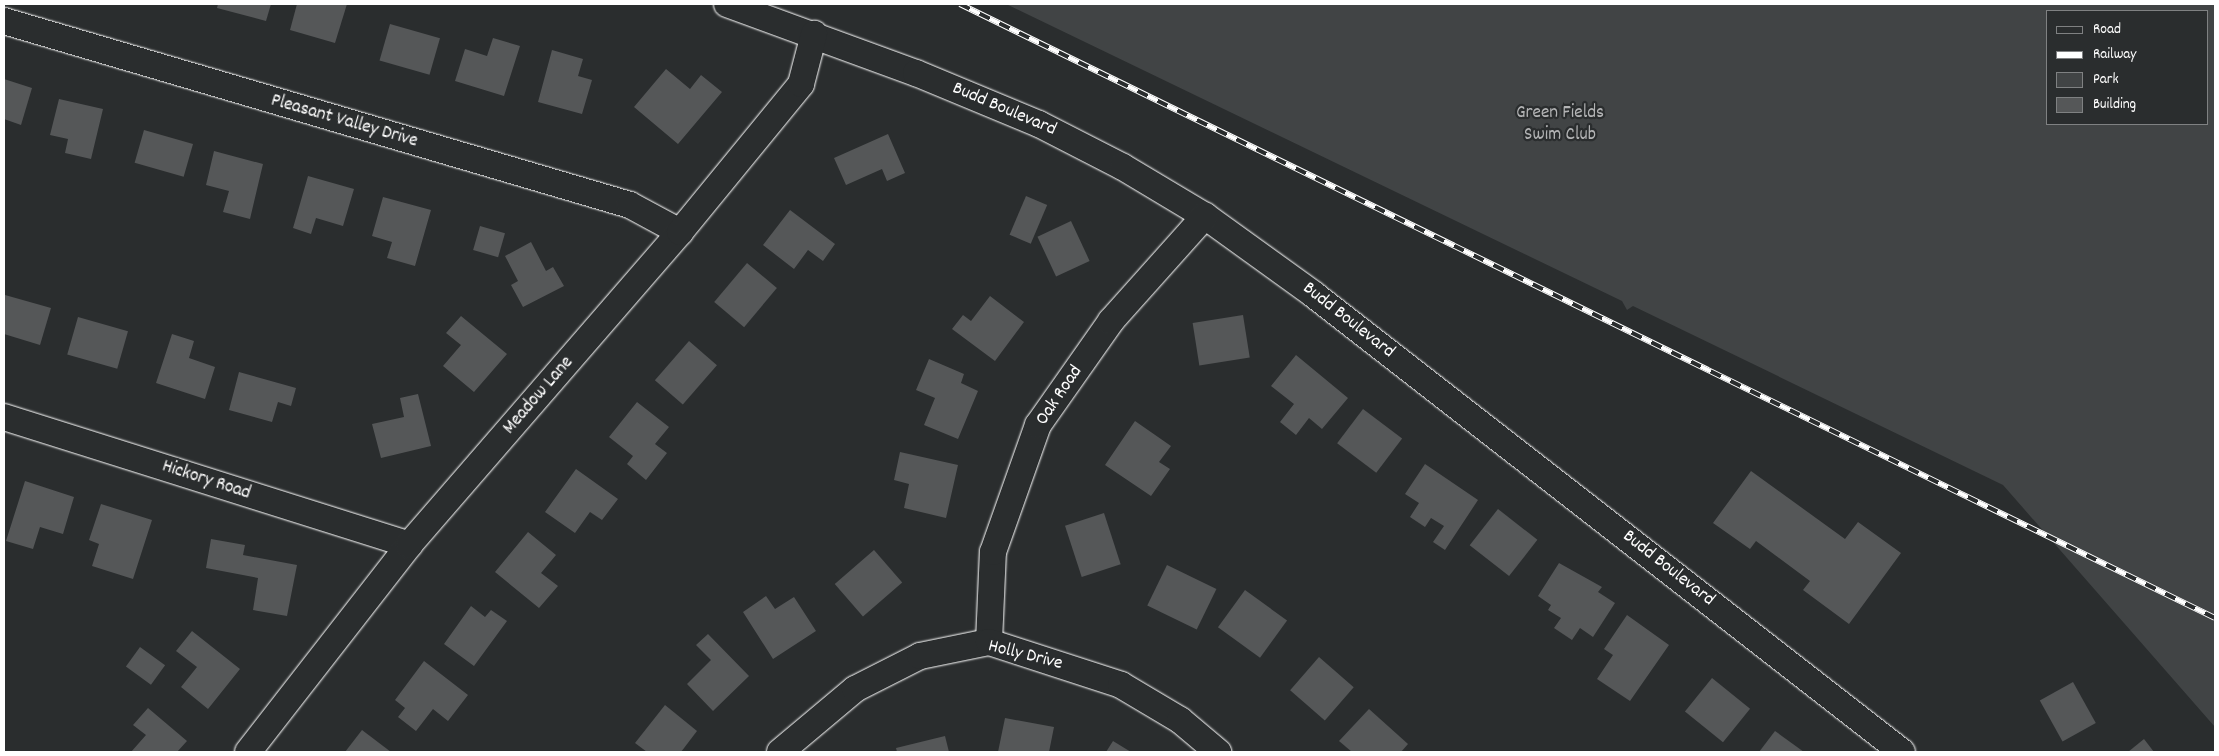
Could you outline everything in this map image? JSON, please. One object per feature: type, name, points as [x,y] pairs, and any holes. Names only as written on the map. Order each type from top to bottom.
[{"type":"street","name":"Budd Boulevard","points":[[727,4],[814,34],[1039,124],[1123,167],[1205,216],[1313,294],[1902,752]]},
{"type":"street","name":"Pleasant Valley Drive","points":[[4,21],[630,205],[680,232]]},
{"type":"street","name":"Meadow Lane","points":[[248,752],[409,545],[680,232],[801,84],[814,34]]},
{"type":"street","name":"Oak Road","points":[[988,642],[993,552],[1038,426],[1111,322],[1205,216]]},
{"type":"street","name":"Hickory Road","points":[[4,417],[409,545]]},
{"type":"street","name":"Holly Drive","points":[[780,752],[855,689],[920,656],[988,642],[1120,685],[1180,720],[1218,752]]},
{"type":"green space","name":"Green Fields Swim Club","points":[[1006,4],[2215,4],[2215,727],[2003,485],[1633,306],[1627,310],[1622,301]]},
{"type":"building","points":[[218,4],[271,4],[266,21],[217,8]]},
{"type":"building","points":[[297,4],[347,4],[335,43],[290,30]]},
{"type":"building","points":[[390,24],[440,38],[430,75],[380,61]]},
{"type":"building","points":[[493,38],[520,46],[504,96],[455,81],[465,49],[487,56]]},
{"type":"building","points":[[552,50],[583,59],[578,76],[592,80],[582,114],[538,102]]},
{"type":"building","points":[[666,69],[690,89],[701,75],[722,92],[678,144],[634,107]]},
{"type":"building","points":[[4,79],[32,88],[21,125],[4,119]]},
{"type":"building","points":[[59,99],[103,109],[91,159],[65,153],[68,139],[50,135]]},
{"type":"building","points":[[144,130],[193,144],[184,177],[135,163]]},
{"type":"building","points":[[888,134],[905,173],[887,181],[882,169],[846,185],[834,158]]},
{"type":"building","points":[[214,151],[263,164],[250,219],[223,212],[229,191],[206,185]]},
{"type":"building","points":[[308,176],[354,189],[343,226],[316,218],[311,234],[293,228]]},
{"type":"building","points":[[1026,196],[1047,205],[1031,244],[1010,235]]},
{"type":"building","points":[[383,197],[431,210],[415,266],[387,258],[392,242],[372,236]]},
{"type":"building","points":[[790,210],[835,244],[823,261],[808,250],[794,269],[763,245]]},
{"type":"building","points":[[1071,221],[1090,261],[1056,277],[1037,237]]},
{"type":"building","points":[[480,226],[505,233],[498,257],[473,250]]},
{"type":"building","points":[[531,242],[546,271],[553,267],[564,286],[523,307],[511,285],[518,281],[505,256]]},
{"type":"building","points":[[747,263],[777,288],[744,327],[714,302]]},
{"type":"building","points":[[5,295],[51,308],[40,345],[4,334]]},
{"type":"building","points":[[990,296],[1024,322],[995,361],[952,329],[963,315],[971,321]]},
{"type":"building","points":[[1243,315],[1250,357],[1199,365],[1193,323]]},
{"type":"building","points":[[461,316],[507,354],[474,392],[443,366],[461,345],[446,333]]},
{"type":"building","points":[[78,317],[128,331],[117,369],[67,354]]},
{"type":"building","points":[[172,334],[194,341],[189,358],[215,367],[205,399],[156,383]]},
{"type":"building","points":[[689,341],[717,365],[683,405],[655,380]]},
{"type":"building","points":[[1296,355],[1348,398],[1322,429],[1309,418],[1296,435],[1280,422],[1294,404],[1271,386]]},
{"type":"building","points":[[929,359],[964,374],[961,383],[978,391],[958,439],[924,425],[935,398],[916,390]]},
{"type":"building","points":[[239,372],[296,388],[291,406],[278,402],[272,422],[229,410]]},
{"type":"building","points":[[418,394],[431,446],[381,458],[372,424],[404,417],[400,398]]},
{"type":"building","points":[[637,402],[669,427],[655,444],[667,453],[646,480],[627,464],[633,456],[609,437]]},
{"type":"building","points":[[1363,409],[1402,438],[1376,473],[1337,443]]},
{"type":"building","points":[[1135,421],[1171,446],[1159,462],[1170,469],[1151,496],[1105,465]]},
{"type":"building","points":[[900,452],[958,465],[946,518],[904,508],[909,484],[894,480]]},
{"type":"building","points":[[1425,464],[1478,500],[1445,550],[1433,542],[1444,526],[1431,518],[1425,527],[1410,517],[1419,503],[1405,494]]},
{"type":"building","points":[[576,469],[618,499],[602,520],[590,512],[575,533],[545,512]]},
{"type":"building","points":[[1751,471],[1845,539],[1858,522],[1901,553],[1849,624],[1803,590],[1810,581],[1756,541],[1750,549],[1713,523]]},
{"type":"building","points":[[25,481],[74,497],[63,534],[40,527],[33,549],[6,541]]},
{"type":"building","points":[[101,504],[152,520],[133,579],[92,566],[99,544],[89,540]]},
{"type":"building","points":[[1498,509],[1537,540],[1509,576],[1470,545]]},
{"type":"building","points":[[1104,513],[1121,564],[1082,577],[1065,526]]},
{"type":"building","points":[[528,532],[556,555],[541,573],[558,586],[539,608],[495,572]]},
{"type":"building","points":[[211,539],[245,545],[243,555],[297,565],[287,616],[253,610],[258,578],[206,568]]},
{"type":"building","points":[[874,550],[902,582],[863,617],[835,584]]},
{"type":"building","points":[[1559,563],[1602,587],[1598,592],[1615,603],[1593,637],[1580,628],[1572,640],[1554,628],[1561,618],[1548,610],[1551,605],[1538,596]]},
{"type":"building","points":[[1167,565],[1216,589],[1197,630],[1147,605]]},
{"type":"building","points":[[1245,590],[1287,621],[1260,658],[1218,627]]},
{"type":"building","points":[[766,596],[775,609],[794,597],[816,631],[773,659],[743,612]]},
{"type":"building","points":[[471,606],[485,617],[491,610],[507,621],[474,666],[444,644]]},
{"type":"building","points":[[1627,615],[1669,645],[1630,701],[1597,679],[1613,655],[1604,649]]},
{"type":"building","points":[[192,631],[240,669],[208,709],[181,687],[197,667],[176,651]]},
{"type":"building","points":[[708,634],[749,676],[713,711],[687,684],[711,660],[696,645]]},
{"type":"building","points":[[140,647],[165,665],[151,685],[126,666]]},
{"type":"building","points":[[1319,657],[1354,687],[1325,720],[1290,690]]},
{"type":"building","points":[[424,661],[468,695],[448,721],[433,709],[416,731],[398,717],[405,708],[395,700]]},
{"type":"building","points":[[1712,678],[1750,709],[1723,742],[1685,711]]},
{"type":"building","points":[[2073,682],[2096,723],[2063,742],[2040,700]]},
{"type":"building","points":[[665,705],[697,731],[681,752],[647,752],[635,743]]},
{"type":"building","points":[[148,708],[187,741],[177,752],[131,752],[146,735],[133,725]]},
{"type":"building","points":[[1369,709],[1408,744],[1401,752],[1352,752],[1339,741]]},
{"type":"building","points":[[1005,718],[1054,727],[1049,752],[998,752]]},
{"type":"building","points":[[362,730],[391,752],[345,752]]},
{"type":"building","points":[[1775,731],[1804,752],[1759,752]]},
{"type":"building","points":[[945,736],[949,752],[897,752],[896,748]]},
{"type":"building","points":[[2144,739],[2154,752],[2128,752]]},
{"type":"building","points":[[1113,741],[1131,752],[1106,752]]},
{"type":"railway","points":[[960,4],[2215,618]]}]
